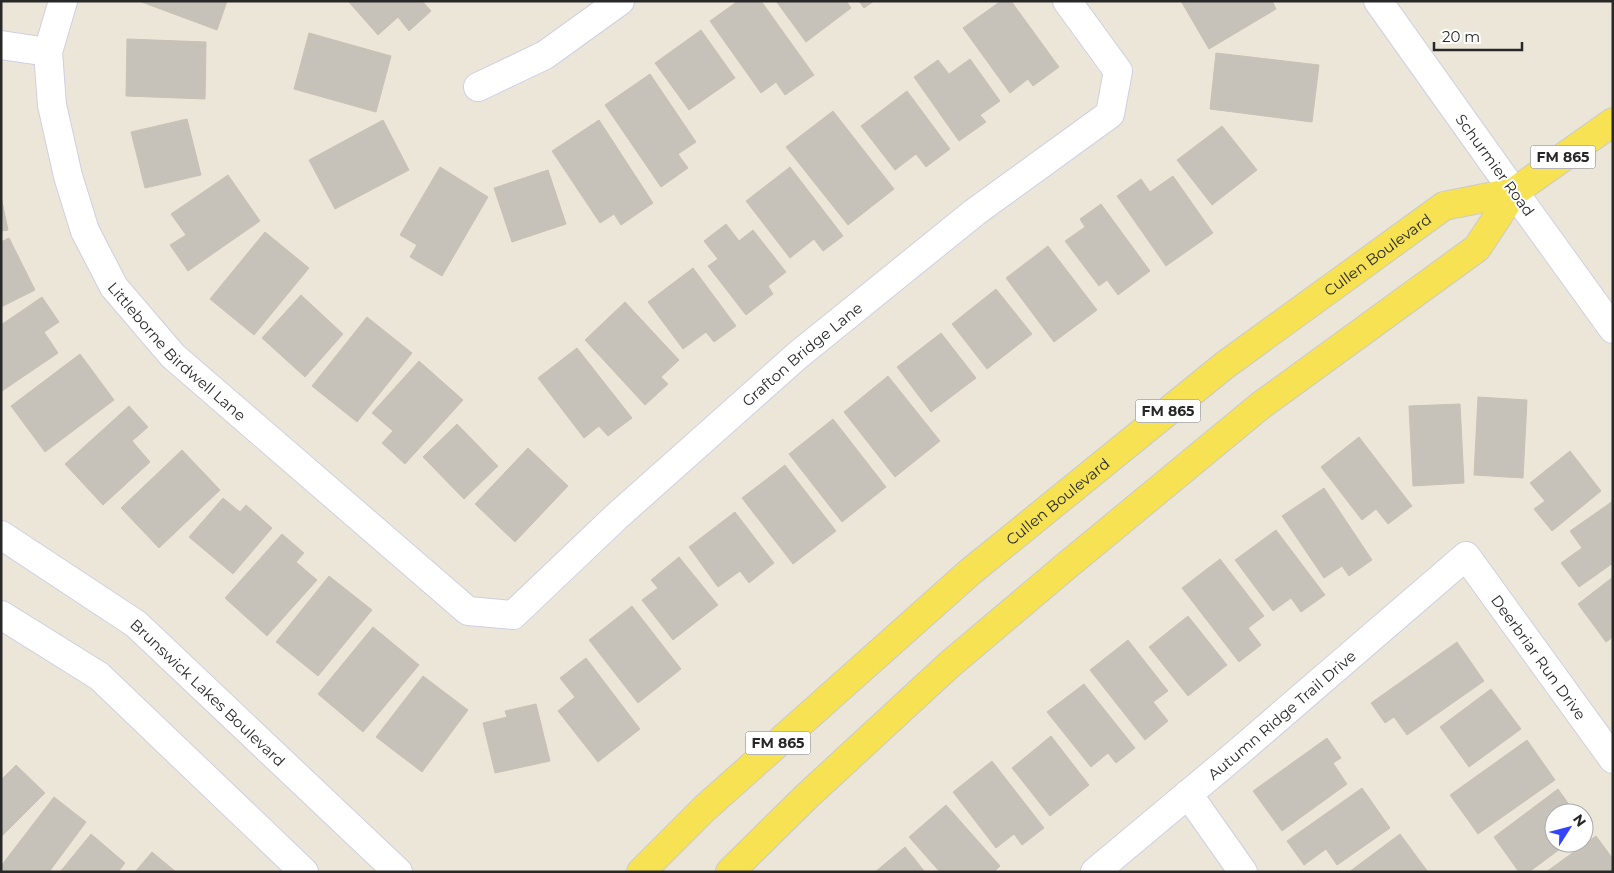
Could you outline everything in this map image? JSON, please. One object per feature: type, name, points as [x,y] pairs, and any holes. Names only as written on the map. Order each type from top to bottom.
[{"type":"main road","name":"Cullen Boulevard","points":[[730,872],[806,797],[949,665],[1072,560],[1260,406],[1477,248],[1514,192],[1613,122]]},
{"type":"main road","name":"Cullen Boulevard","points":[[641,872],[705,808],[970,572],[1225,365],[1444,206],[1514,192]]},
{"type":"street","name":"Littleborne Birdwell Lane","points":[[63,1],[48,52],[52,105],[68,176],[85,232],[114,287],[173,356],[468,611]]},
{"type":"street","points":[[478,87],[545,56],[620,1]]},
{"type":"street","name":"Grafton Bridge Lane","points":[[468,611],[513,615],[616,518],[798,355],[975,212],[1110,114],[1118,71],[1067,1]]},
{"type":"street","name":"Schurmier Road","points":[[1378,1],[1613,329]]},
{"type":"street","points":[[1,45],[48,52]]},
{"type":"street","name":"Brunswick Lakes Boulevard","points":[[1,535],[136,624],[398,872]]},
{"type":"street","name":"Deerbriar Run Drive","points":[[1466,556],[1613,759]]},
{"type":"street","name":"Autumn Ridge Trail Drive","points":[[1095,872],[1466,556]]},
{"type":"street","points":[[1,615],[99,676],[304,872]]},
{"type":"street","points":[[1188,794],[1243,872]]},
{"type":"building","points":[[139,1],[227,1],[217,30]]},
{"type":"building","points":[[348,1],[422,1],[431,11],[409,31],[398,17],[378,35]]},
{"type":"building","points":[[738,1],[761,1],[814,75],[785,95],[776,82],[761,93],[710,21]]},
{"type":"building","points":[[776,1],[846,1],[851,8],[806,42]]},
{"type":"building","points":[[859,1],[874,1],[864,8]]},
{"type":"building","points":[[1001,1],[1011,1],[1059,67],[1033,86],[1028,79],[1010,93],[963,28]]},
{"type":"building","points":[[1181,1],[1272,1],[1276,9],[1209,49]]},
{"type":"building","points":[[701,30],[735,78],[689,110],[655,63]]},
{"type":"building","points":[[309,33],[391,56],[376,112],[294,89]]},
{"type":"building","points":[[127,39],[206,42],[205,99],[126,96]]},
{"type":"building","points":[[1216,53],[1319,65],[1312,122],[1210,109]]},
{"type":"building","points":[[970,59],[1000,101],[980,115],[986,122],[959,141],[914,77],[938,60],[949,74]]},
{"type":"building","points":[[650,74],[696,142],[678,154],[688,168],[661,187],[605,105]]},
{"type":"building","points":[[907,91],[950,149],[926,167],[916,154],[895,170],[861,126]]},
{"type":"building","points":[[833,111],[894,189],[848,225],[786,147]]},
{"type":"building","points":[[187,119],[201,175],[145,188],[131,132]]},
{"type":"building","points":[[383,120],[409,170],[335,209],[309,160]]},
{"type":"building","points":[[599,120],[653,203],[621,225],[614,214],[600,223],[552,151]]},
{"type":"building","points":[[1222,126],[1257,170],[1212,205],[1177,160]]},
{"type":"building","points":[[440,167],[488,197],[442,276],[410,257],[417,245],[400,235]]},
{"type":"building","points":[[790,167],[843,236],[823,251],[814,239],[790,258],[746,201]]},
{"type":"building","points":[[548,170],[566,224],[512,242],[494,188]]},
{"type":"building","points":[[228,175],[260,221],[188,271],[170,245],[186,235],[171,214]]},
{"type":"building","points":[[1173,176],[1213,233],[1166,266],[1117,196],[1141,179],[1150,192]]},
{"type":"building","points":[[1,197],[8,230],[1,231]]},
{"type":"building","points":[[1101,204],[1150,271],[1118,295],[1107,280],[1099,286],[1065,241],[1085,227],[1080,219]]},
{"type":"building","points":[[726,224],[739,241],[753,230],[786,272],[768,286],[773,294],[746,315],[708,266],[718,259],[704,241]]},
{"type":"building","points":[[265,232],[309,268],[254,335],[210,299]]},
{"type":"building","points":[[9,238],[35,290],[1,307],[1,242]]},
{"type":"building","points":[[1048,246],[1097,310],[1054,342],[1006,278]]},
{"type":"building","points":[[693,268],[736,326],[714,342],[706,332],[683,349],[648,302]]},
{"type":"building","points":[[996,289],[1032,334],[987,369],[952,324]]},
{"type":"building","points":[[301,295],[343,334],[305,377],[262,338]]},
{"type":"building","points":[[42,297],[59,322],[44,332],[58,353],[2,391],[1,325]]},
{"type":"building","points":[[625,302],[679,360],[661,377],[668,384],[645,405],[585,340]]},
{"type":"building","points":[[367,317],[412,353],[357,422],[312,386]]},
{"type":"building","points":[[941,333],[976,378],[931,412],[897,367]]},
{"type":"building","points":[[577,348],[632,418],[608,436],[599,426],[584,438],[538,378]]},
{"type":"building","points":[[80,354],[114,400],[45,452],[11,406]]},
{"type":"building","points":[[419,361],[463,400],[405,464],[382,443],[393,431],[372,413]]},
{"type":"building","points":[[888,376],[940,441],[895,477],[844,412]]},
{"type":"building","points":[[1478,397],[1527,400],[1523,478],[1474,475]]},
{"type":"building","points":[[1460,404],[1464,483],[1413,486],[1409,406]]},
{"type":"building","points":[[129,406],[148,427],[132,441],[150,462],[103,505],[65,464]]},
{"type":"building","points":[[833,419],[886,487],[842,522],[789,454]]},
{"type":"building","points":[[457,424],[498,466],[464,499],[423,457]]},
{"type":"building","points":[[1359,437],[1412,506],[1388,524],[1376,509],[1362,520],[1321,467]]},
{"type":"building","points":[[528,448],[568,486],[515,542],[475,504]]},
{"type":"building","points":[[182,450],[220,490],[159,548],[121,508]]},
{"type":"building","points":[[1570,451],[1601,491],[1552,531],[1534,509],[1545,501],[1530,483]]},
{"type":"building","points":[[785,465],[836,531],[793,564],[742,498]]},
{"type":"building","points":[[1324,488],[1372,560],[1349,576],[1342,566],[1324,578],[1282,516]]},
{"type":"building","points":[[223,498],[240,512],[246,505],[272,528],[233,574],[189,537]]},
{"type":"building","points":[[1613,501],[1613,563],[1579,587],[1561,563],[1582,548],[1570,531]]},
{"type":"building","points":[[735,512],[774,563],[749,583],[740,571],[718,587],[689,547]]},
{"type":"building","points":[[1276,530],[1325,595],[1301,612],[1291,598],[1273,611],[1235,560]]},
{"type":"building","points":[[282,534],[304,553],[296,562],[317,580],[267,636],[225,598]]},
{"type":"building","points":[[679,557],[718,605],[673,640],[642,600],[658,588],[651,580]]},
{"type":"building","points":[[1220,559],[1264,616],[1248,628],[1261,645],[1239,662],[1182,588]]},
{"type":"building","points":[[329,576],[372,610],[318,676],[276,642]]},
{"type":"building","points":[[1613,577],[1613,637],[1606,642],[1578,604]]},
{"type":"building","points":[[632,606],[681,669],[638,703],[589,640]]},
{"type":"building","points":[[1188,616],[1227,665],[1188,696],[1149,647]]},
{"type":"building","points":[[373,627],[419,665],[363,732],[318,694]]},
{"type":"building","points":[[1128,640],[1168,691],[1153,702],[1168,721],[1145,740],[1090,670]]},
{"type":"building","points":[[1457,642],[1484,681],[1407,735],[1394,717],[1385,723],[1371,703]]},
{"type":"building","points":[[586,658],[640,729],[598,762],[558,711],[575,697],[560,678]]},
{"type":"building","points":[[423,676],[468,710],[422,772],[376,737]]},
{"type":"building","points":[[1084,684],[1135,748],[1116,763],[1108,753],[1091,767],[1047,712]]},
{"type":"building","points":[[1491,689],[1521,729],[1469,767],[1440,727]]},
{"type":"building","points":[[536,704],[550,761],[495,773],[483,723],[507,717],[505,711]]},
{"type":"building","points":[[1051,736],[1089,785],[1050,816],[1012,768]]},
{"type":"building","points":[[1327,738],[1341,758],[1333,763],[1347,784],[1282,831],[1253,791]]},
{"type":"building","points":[[1527,740],[1555,780],[1478,834],[1450,795]]},
{"type":"building","points":[[992,761],[1044,828],[1022,845],[1014,834],[996,848],[953,792]]},
{"type":"building","points":[[16,765],[45,793],[1,837],[1,780]]},
{"type":"building","points":[[1362,788],[1390,828],[1337,865],[1326,849],[1304,865],[1287,841]]},
{"type":"building","points":[[1558,789],[1568,803],[1544,803],[1544,853],[1555,853],[1529,872],[1519,872],[1494,837]]},
{"type":"building","points":[[54,797],[86,822],[49,872],[5,872],[1,869],[1,866]]},
{"type":"building","points":[[946,805],[1000,866],[994,872],[940,872],[909,837]]},
{"type":"building","points":[[91,834],[125,863],[118,872],[60,872]]},
{"type":"building","points":[[1400,834],[1428,872],[1349,872]]},
{"type":"building","points":[[1596,836],[1613,859],[1613,872],[1546,872],[1572,853],[1594,853],[1594,837]]},
{"type":"building","points":[[905,847],[925,872],[875,872]]},
{"type":"building","points":[[152,852],[176,872],[135,872]]}]
